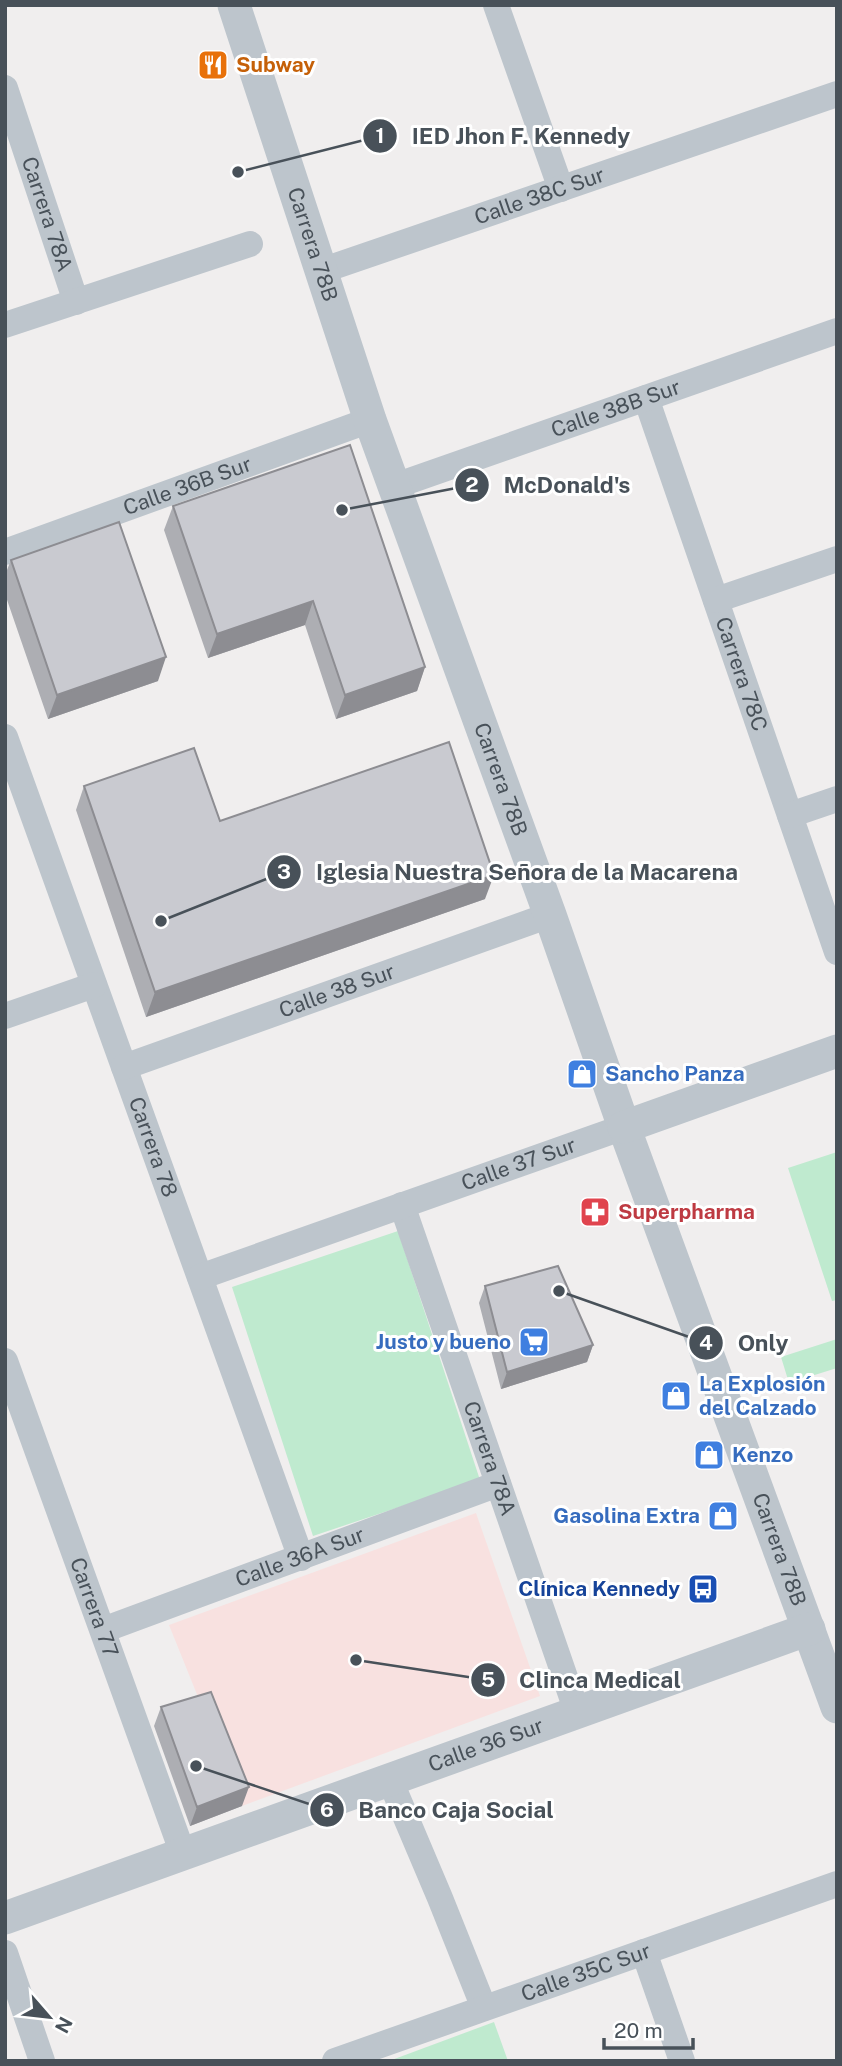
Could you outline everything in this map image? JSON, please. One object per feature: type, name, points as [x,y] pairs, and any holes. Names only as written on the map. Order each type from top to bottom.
[{"type":"street","name":"Carrera 78B","points":[[234,5],[370,420],[624,1127],[837,1707]]},
{"type":"street","points":[[495,5],[561,188]]},
{"type":"street","name":"Carrera 78A","points":[[5,88],[76,302]]},
{"type":"street","name":"Calle 38C Sur","points":[[321,271],[837,94]]},
{"type":"street","points":[[5,325],[250,244]]},
{"type":"street","name":"Calle 38B Sur","points":[[394,486],[837,331]]},
{"type":"street","name":"Carrera 78C","points":[[646,398],[837,952]]},
{"type":"street","name":"Calle 36B Sur","points":[[5,552],[370,420]]},
{"type":"street","points":[[716,600],[837,559]]},
{"type":"street","name":"Carrera 78","points":[[5,737],[13,782],[94,985],[301,1558]]},
{"type":"street","points":[[790,815],[837,799]]},
{"type":"street","name":"Calle 38 Sur","points":[[124,1067],[550,915]]},
{"type":"street","points":[[5,1016],[94,985]]},
{"type":"street","name":"Calle 37 Sur","points":[[200,1277],[837,1051]]},
{"type":"street","name":"Carrera 78A","points":[[402,1205],[577,1712]]},
{"type":"street","name":"Carrera 77","points":[[5,1361],[183,1854]]},
{"type":"street","name":"Calle 36A Sur","points":[[103,1630],[498,1484]]},
{"type":"street","name":"Calle 36 Sur","points":[[5,1918],[809,1629]]},
{"type":"street","points":[[390,1780],[484,2008]]},
{"type":"street","name":"Calle 35C Sur","points":[[335,2061],[837,1884]]},
{"type":"street","points":[[644,1952],[682,2061]]},
{"type":"street","points":[[5,1953],[42,2061]]},
{"type":"shaded area","points":[[476,1513],[540,1696],[242,1806],[169,1625]]},
{"type":"green space","points":[[837,1152],[837,1300],[832,1301],[788,1168]]},
{"type":"green space","points":[[398,1231],[480,1480],[313,1536],[232,1287]]},
{"type":"green space","points":[[837,1339],[837,1368],[789,1383],[781,1357]]},
{"type":"green space","points":[[494,2022],[508,2061],[389,2061]]},
{"type":"building","points":[[350,445],[425,667],[345,695],[313,601],[217,634],[173,506]]},
{"type":"building","points":[[119,522],[166,657],[57,695],[11,560]]},
{"type":"building","points":[[449,742],[494,875],[155,992],[84,786],[194,748],[220,821]]},
{"type":"building","points":[[558,1266],[593,1345],[507,1372],[485,1286]]},
{"type":"building","points":[[211,1692],[249,1787],[197,1807],[161,1707]]},
{"type":"place","name":"Subway","points":[[213,65]]},
{"type":"place","name":"IED Jhon F. Kennedy","points":[[238,172]]},
{"type":"place","name":"McDonald's","points":[[342,510]]},
{"type":"place","name":"Iglesia Nuestra Señora de la Macarena","points":[[161,921]]},
{"type":"place","name":"Sancho Panza","points":[[582,1074]]},
{"type":"place","name":"Superpharma","points":[[595,1212]]},
{"type":"place","name":"Only","points":[[559,1291]]},
{"type":"place","name":"Justo y bueno","points":[[534,1342]]},
{"type":"place","name":"La Explosión del Calzado","points":[[676,1396]]},
{"type":"place","name":"Kenzo","points":[[709,1455]]},
{"type":"place","name":"Gasolina Extra","points":[[723,1516]]},
{"type":"place","name":"Clínica Kennedy","points":[[703,1589]]},
{"type":"place","name":"Clinca Medical","points":[[356,1660]]},
{"type":"place","name":"Banco Caja Social","points":[[196,1766]]}]
